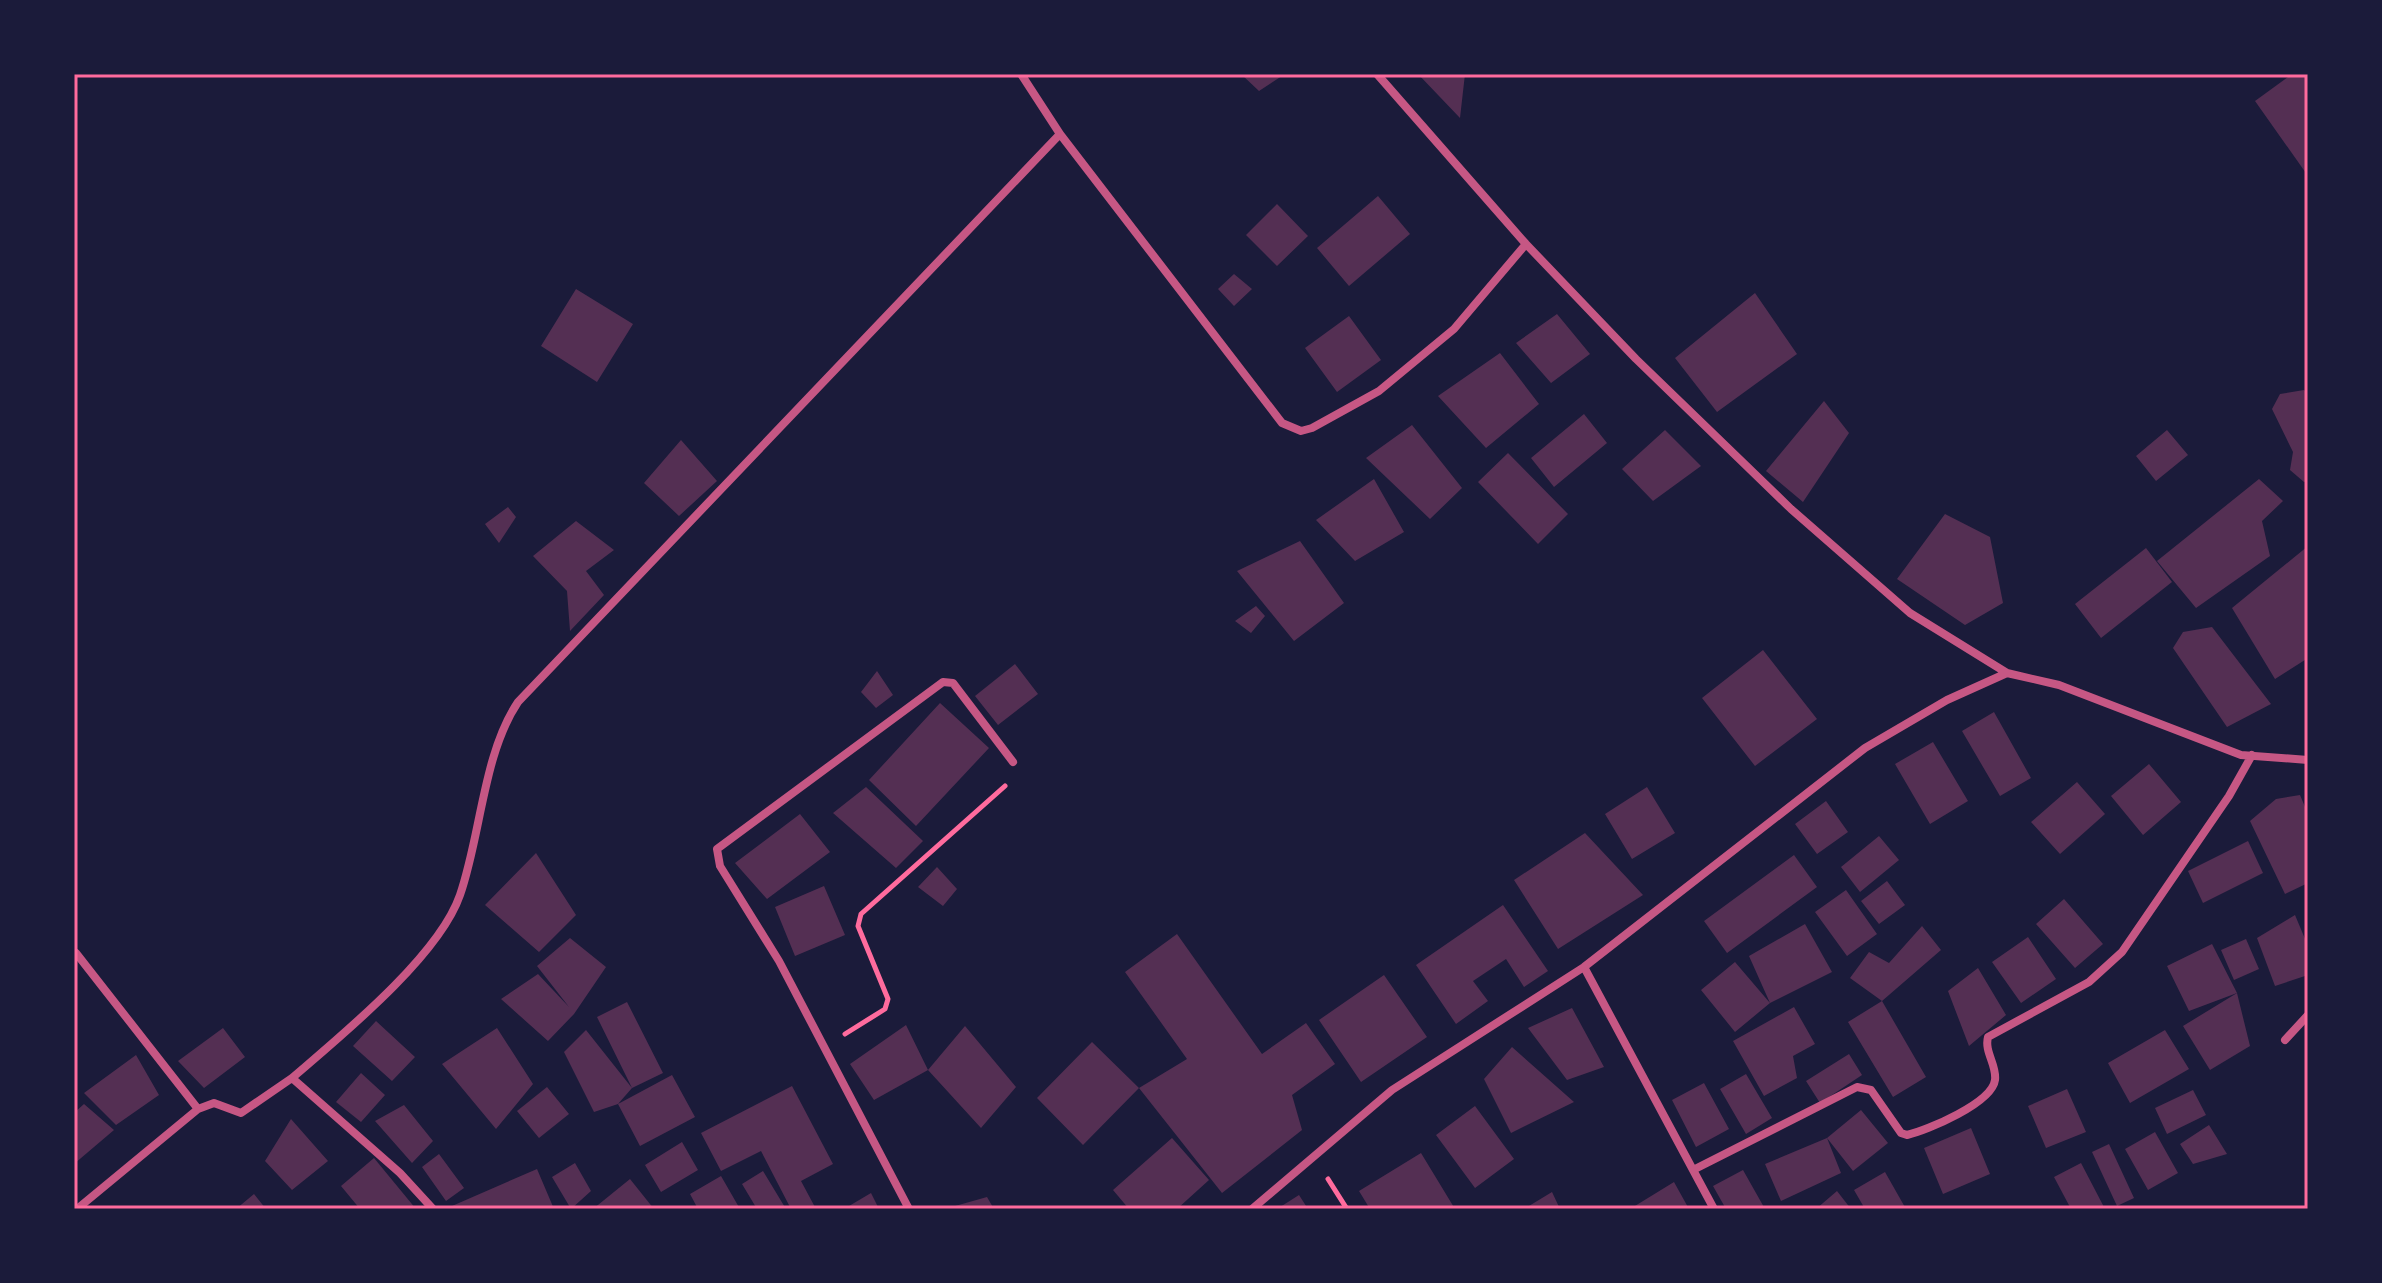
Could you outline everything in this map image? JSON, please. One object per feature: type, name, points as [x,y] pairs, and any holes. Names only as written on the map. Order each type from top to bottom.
[{"type":"street","points":[[1021,74],[1060,134],[1282,423],[1290,429],[1312,428],[1390,383],[1454,329],[1526,244]]},
{"type":"street","points":[[1377,74],[1526,244],[1636,359],[1791,509],[1910,613],[2007,673],[2059,685],[2241,755],[2308,760]]},
{"type":"street","points":[[77,1209],[198,1109],[214,1103],[241,1113],[292,1078],[365,1015],[446,925],[461,894],[503,729],[518,702],[1060,134]]},
{"type":"street","points":[[1252,1209],[1392,1090],[1584,967],[1865,748],[1947,700],[2007,673]]},
{"type":"street","points":[[909,1209],[779,961],[720,866],[717,855],[720,845],[943,682],[953,683],[1013,762]]},
{"type":"street","points":[[1693,1170],[1857,1087],[1871,1090],[1901,1133],[1907,1135],[1973,1106],[1991,1091],[1995,1083],[1988,1037],[2089,982],[2122,952],[2229,796],[2252,755]]},
{"type":"street","points":[[76,953],[198,1109]]},
{"type":"street","points":[[1584,967],[1714,1209]]},
{"type":"street","points":[[2285,1040],[2308,1015]]},
{"type":"street","points":[[292,1078],[400,1173],[433,1209]]},
{"type":"path","points":[[825,1047],[885,1009],[886,992],[858,926],[861,914],[1011,781],[1016,774],[1013,762]]},
{"type":"path","points":[[1314,1159],[1347,1209]]},
{"type":"building","points":[[1241,74],[1285,74],[1259,91]]},
{"type":"building","points":[[1418,74],[1465,74],[1460,118]]},
{"type":"building","points":[[2292,74],[2303,74],[2308,81],[2308,176],[2255,101]]},
{"type":"building","points":[[1378,196],[1410,234],[1349,286],[1317,248]]},
{"type":"building","points":[[1277,204],[1308,236],[1277,266],[1246,235]]},
{"type":"building","points":[[1234,274],[1252,289],[1234,306],[1218,289]]},
{"type":"building","points":[[576,289],[633,324],[597,382],[541,346]]},
{"type":"building","points":[[1755,293],[1797,354],[1717,412],[1675,358]]},
{"type":"building","points":[[1557,314],[1590,354],[1551,383],[1516,343]]},
{"type":"building","points":[[1349,316],[1381,360],[1337,392],[1305,348]]},
{"type":"building","points":[[1500,353],[1539,404],[1486,448],[1438,396]]},
{"type":"building","points":[[2304,390],[2308,394],[2308,481],[2304,482],[2290,470],[2293,452],[2272,409],[2280,394]]},
{"type":"building","points":[[1824,401],[1849,433],[1803,502],[1766,471]]},
{"type":"building","points":[[1584,414],[1607,443],[1554,487],[1531,458]]},
{"type":"building","points":[[1412,425],[1462,488],[1430,519],[1366,458]]},
{"type":"building","points":[[1665,430],[1701,466],[1653,501],[1622,469]]},
{"type":"building","points":[[2167,430],[2188,455],[2156,481],[2136,456]]},
{"type":"building","points":[[681,440],[717,481],[679,516],[644,483]]},
{"type":"building","points":[[1508,453],[1568,514],[1538,544],[1478,482]]},
{"type":"building","points":[[1374,479],[1404,532],[1355,561],[1316,520]]},
{"type":"building","points":[[2259,479],[2283,501],[2262,521],[2270,556],[2196,608],[2157,561]]},
{"type":"building","points":[[508,507],[516,517],[499,543],[485,524]]},
{"type":"building","points":[[1945,514],[1990,537],[2003,603],[1965,625],[1897,579]]},
{"type":"building","points":[[576,521],[614,550],[586,571],[604,595],[570,631],[567,591],[533,556]]},
{"type":"building","points":[[1300,541],[1344,603],[1294,641],[1237,571]]},
{"type":"building","points":[[2308,546],[2308,658],[2275,679],[2232,608]]},
{"type":"building","points":[[2146,548],[2172,582],[2101,638],[2075,604]]},
{"type":"building","points":[[1256,606],[1265,616],[1251,633],[1235,621]]},
{"type":"building","points":[[2212,627],[2271,704],[2227,727],[2173,648],[2183,632]]},
{"type":"building","points":[[1763,650],[1817,719],[1755,766],[1702,698]]},
{"type":"building","points":[[1015,664],[1038,694],[998,725],[975,696]]},
{"type":"building","points":[[877,671],[893,695],[876,708],[861,692]]},
{"type":"building","points":[[940,703],[989,748],[916,826],[869,780]]},
{"type":"building","points":[[1994,712],[2031,778],[2000,796],[1962,731]]},
{"type":"building","points":[[1933,742],[1968,801],[1930,824],[1895,764]]},
{"type":"building","points":[[2149,764],[2181,802],[2143,835],[2111,796]]},
{"type":"building","points":[[2077,782],[2105,814],[2060,854],[2031,822]]},
{"type":"building","points":[[866,787],[923,841],[896,868],[833,813]]},
{"type":"building","points":[[1647,787],[1675,833],[1632,859],[1605,814]]},
{"type":"building","points":[[2300,795],[2308,814],[2308,883],[2285,894],[2250,821],[2276,799]]},
{"type":"building","points":[[1826,801],[1848,832],[1817,854],[1795,824]]},
{"type":"building","points":[[800,814],[830,852],[767,899],[735,863]]},
{"type":"building","points":[[1585,833],[1643,895],[1558,949],[1514,880]]},
{"type":"building","points":[[1879,836],[1899,860],[1860,892],[1841,867]]},
{"type":"building","points":[[2248,841],[2263,873],[2203,903],[2188,871]]},
{"type":"building","points":[[536,853],[576,915],[539,952],[485,905]]},
{"type":"building","points":[[1794,855],[1817,887],[1727,953],[1704,921]]},
{"type":"building","points":[[937,867],[957,889],[943,906],[918,887]]},
{"type":"building","points":[[1887,881],[1905,905],[1879,924],[1861,901]]},
{"type":"building","points":[[824,886],[845,935],[795,956],[775,907]]},
{"type":"building","points":[[1846,890],[1877,934],[1847,956],[1815,912]]},
{"type":"building","points":[[2064,899],[2103,944],[2075,968],[2036,924]]},
{"type":"building","points":[[1503,905],[1548,971],[1524,987],[1506,959],[1473,981],[1488,1001],[1456,1024],[1416,965]]},
{"type":"building","points":[[2295,915],[2308,946],[2308,975],[2275,986],[2257,938]]},
{"type":"building","points":[[1805,924],[1832,972],[1770,1003],[1749,956]]},
{"type":"building","points":[[1922,926],[1941,950],[1882,1001],[1850,978],[1869,952],[1889,963]]},
{"type":"building","points":[[1177,934],[1262,1054],[1306,1023],[1335,1064],[1292,1095],[1302,1130],[1222,1193],[1139,1088],[1187,1059],[1125,972]]},
{"type":"building","points":[[2028,937],[2056,979],[2021,1003],[1992,962]]},
{"type":"building","points":[[570,938],[606,967],[574,1014],[548,1041],[501,999],[538,974],[569,1007],[537,966]]},
{"type":"building","points":[[2246,939],[2259,969],[2234,980],[2221,950]]},
{"type":"building","points":[[2212,944],[2237,993],[2189,1011],[2167,966]]},
{"type":"building","points":[[1735,962],[1770,1003],[1735,1032],[1701,990]]},
{"type":"building","points":[[1978,968],[2006,1015],[1969,1046],[1948,991]]},
{"type":"building","points":[[1384,975],[1427,1037],[1361,1082],[1319,1020]]},
{"type":"building","points":[[2237,993],[2250,1046],[2210,1070],[2183,1026]]},
{"type":"building","points":[[1882,1001],[1926,1077],[1893,1097],[1848,1022]]},
{"type":"building","points":[[627,1002],[663,1073],[632,1088],[597,1017]]},
{"type":"building","points":[[1794,1007],[1815,1044],[1793,1056],[1797,1078],[1764,1096],[1733,1041]]},
{"type":"building","points":[[1572,1008],[1604,1067],[1567,1080],[1528,1028]]},
{"type":"building","points":[[376,1021],[415,1057],[392,1081],[353,1046]]},
{"type":"building","points":[[906,1025],[928,1070],[874,1100],[850,1064]]},
{"type":"building","points":[[965,1026],[1016,1087],[981,1128],[928,1070]]},
{"type":"building","points":[[223,1028],[245,1057],[204,1088],[178,1061]]},
{"type":"building","points":[[497,1028],[533,1084],[496,1129],[442,1064]]},
{"type":"building","points":[[586,1030],[632,1088],[618,1104],[594,1112],[564,1052]]},
{"type":"building","points":[[2165,1030],[2189,1069],[2130,1103],[2108,1063]]},
{"type":"building","points":[[1092,1042],[1139,1088],[1083,1145],[1037,1098]]},
{"type":"building","points":[[1512,1047],[1574,1102],[1511,1133],[1484,1079]]},
{"type":"building","points":[[1849,1054],[1862,1075],[1820,1103],[1806,1081]]},
{"type":"building","points":[[136,1055],[159,1095],[116,1125],[84,1093]]},
{"type":"building","points":[[361,1073],[385,1095],[361,1122],[336,1102]]},
{"type":"building","points":[[1746,1074],[1772,1118],[1746,1134],[1720,1089]]},
{"type":"building","points":[[672,1075],[695,1117],[640,1146],[618,1104]]},
{"type":"building","points":[[1704,1083],[1729,1129],[1696,1147],[1672,1100]]},
{"type":"building","points":[[792,1086],[833,1164],[801,1181],[816,1209],[791,1209],[761,1151],[721,1171],[701,1133]]},
{"type":"building","points":[[547,1087],[569,1114],[539,1138],[517,1111]]},
{"type":"building","points":[[2067,1089],[2086,1132],[2046,1148],[2028,1106]]},
{"type":"building","points":[[2193,1090],[2206,1115],[2167,1134],[2155,1108]]},
{"type":"building","points":[[84,1104],[114,1130],[74,1164],[74,1113]]},
{"type":"building","points":[[404,1105],[433,1141],[412,1163],[375,1121]]},
{"type":"building","points":[[1475,1106],[1514,1159],[1475,1188],[1436,1135]]},
{"type":"building","points":[[1861,1110],[1888,1143],[1853,1171],[1827,1138]]},
{"type":"building","points":[[291,1119],[328,1161],[292,1190],[265,1161]]},
{"type":"building","points":[[2209,1125],[2227,1154],[2193,1164],[2180,1144]]},
{"type":"building","points":[[1971,1128],[1990,1174],[1943,1194],[1924,1148]]},
{"type":"building","points":[[2155,1132],[2178,1173],[2148,1190],[2125,1149]]},
{"type":"building","points":[[1172,1138],[1209,1180],[1177,1209],[1129,1209],[1113,1190]]},
{"type":"building","points":[[1827,1138],[1841,1173],[1781,1201],[1765,1164]]},
{"type":"building","points":[[682,1142],[698,1170],[661,1192],[645,1165]]},
{"type":"building","points":[[2109,1144],[2134,1198],[2117,1206],[2092,1152]]},
{"type":"building","points":[[1421,1153],[1455,1209],[1370,1209],[1359,1191]]},
{"type":"building","points":[[439,1154],[464,1188],[446,1201],[422,1167]]},
{"type":"building","points":[[374,1158],[416,1209],[360,1209],[341,1186]]},
{"type":"building","points":[[575,1163],[591,1191],[571,1209],[552,1177]]},
{"type":"building","points":[[2081,1163],[2105,1209],[2071,1209],[2054,1177]]},
{"type":"building","points":[[537,1169],[554,1209],[453,1209],[452,1206]]},
{"type":"building","points":[[1743,1170],[1765,1209],[1726,1209],[1713,1186]]},
{"type":"building","points":[[763,1171],[786,1209],[757,1209],[742,1184]]},
{"type":"building","points":[[1885,1172],[1906,1209],[1865,1209],[1854,1190]]},
{"type":"building","points":[[721,1176],[740,1209],[698,1209],[690,1194]]},
{"type":"building","points":[[630,1179],[654,1209],[593,1209]]},
{"type":"building","points":[[1674,1182],[1689,1209],[1630,1209]]},
{"type":"building","points":[[1837,1191],[1851,1209],[1816,1209]]},
{"type":"building","points":[[1552,1192],[1560,1209],[1524,1209]]},
{"type":"building","points":[[871,1193],[879,1209],[844,1209]]},
{"type":"building","points":[[254,1194],[266,1209],[236,1209]]},
{"type":"building","points":[[1299,1195],[1308,1209],[1277,1209]]},
{"type":"building","points":[[987,1197],[994,1209],[948,1209],[948,1208]]}]
